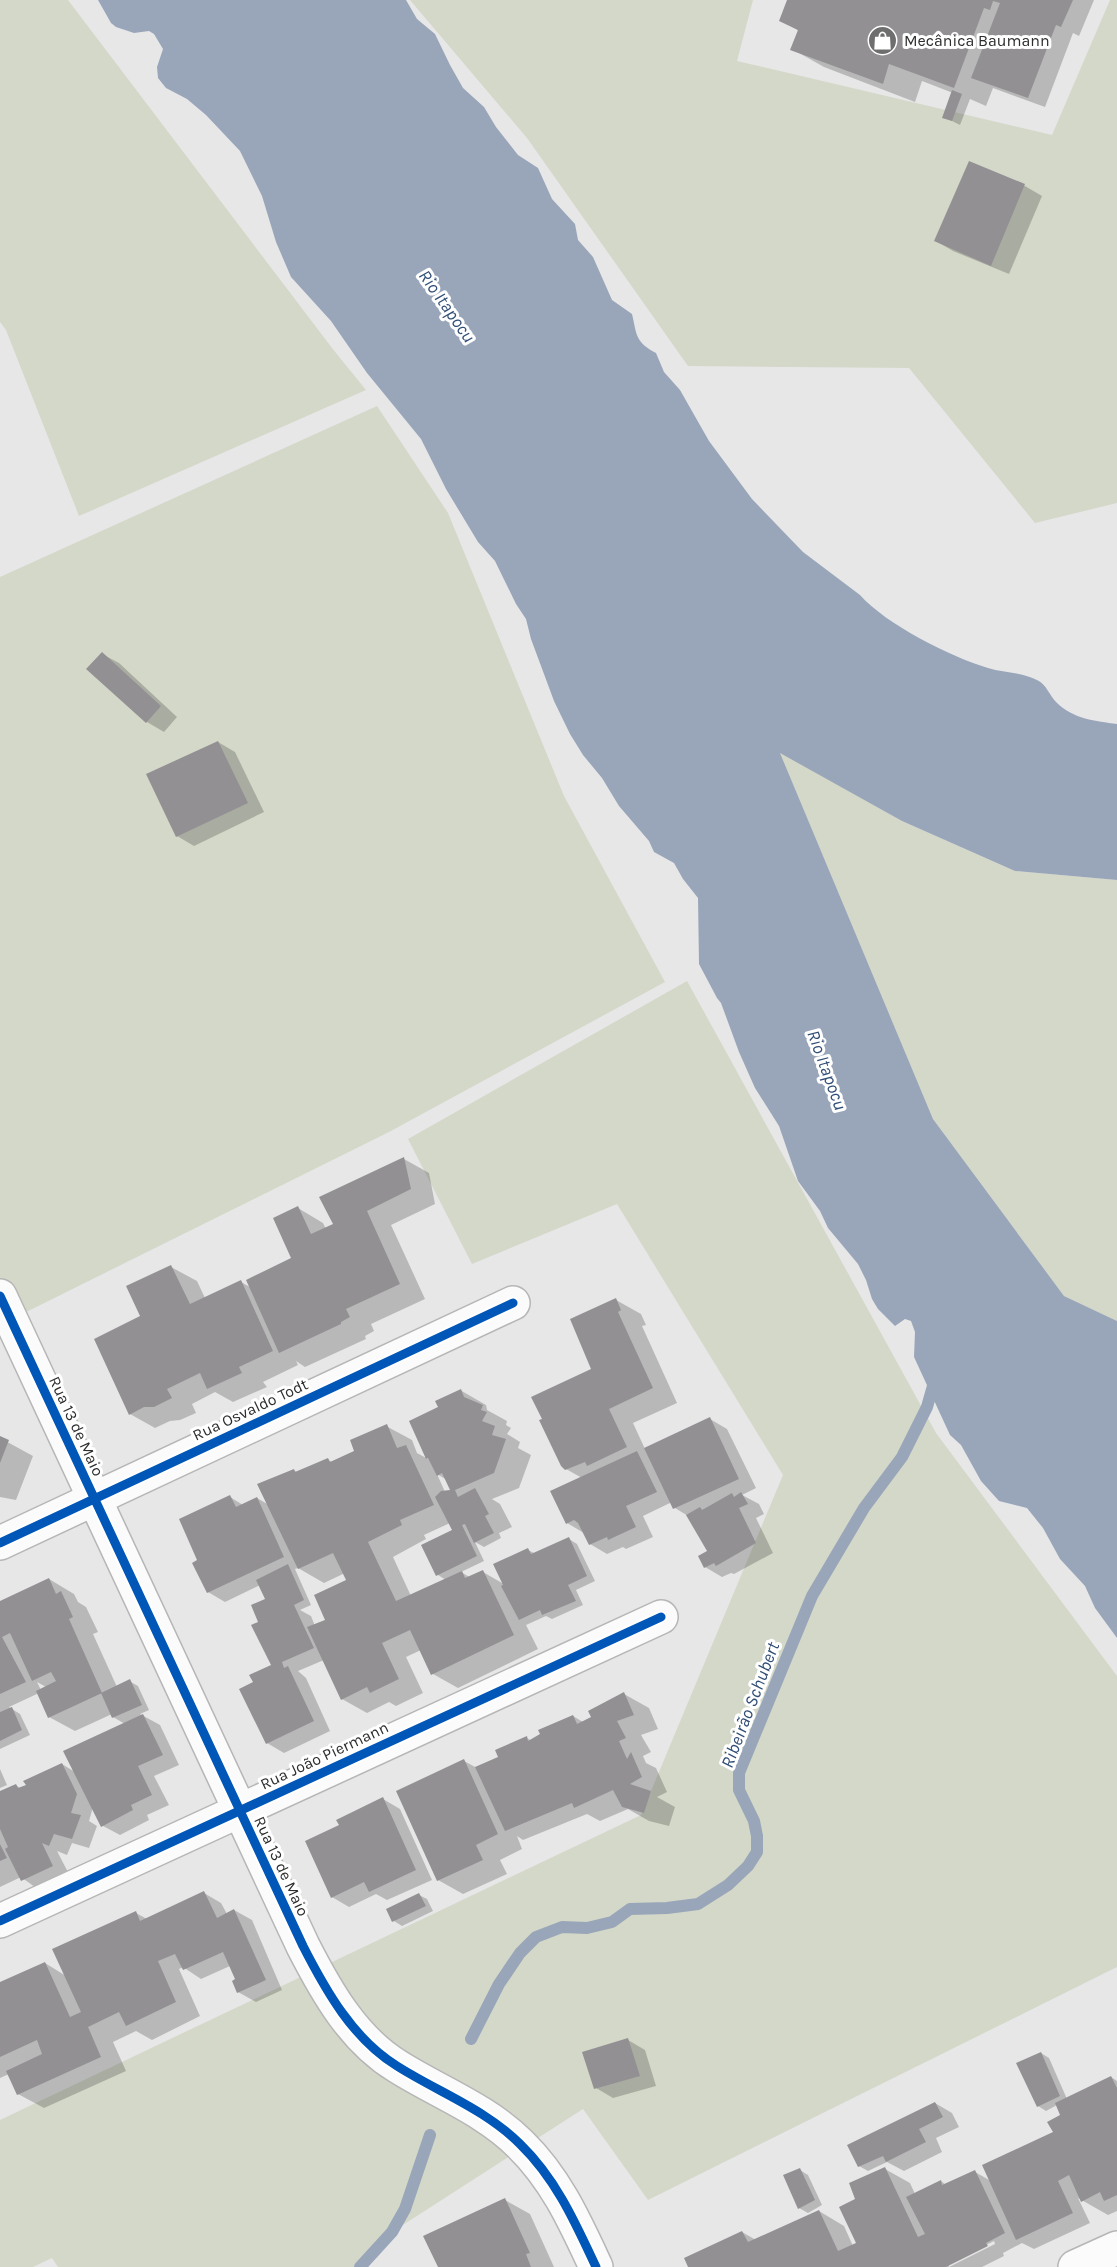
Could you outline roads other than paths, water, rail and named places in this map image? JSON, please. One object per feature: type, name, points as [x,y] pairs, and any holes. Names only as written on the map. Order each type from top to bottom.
[{"type":"street","name":"Rua 13 de Maio","points":[[0,1296],[319,1978],[350,2023],[370,2046],[395,2065],[497,2123],[519,2143],[555,2186],[596,2267]]},
{"type":"street","name":"Rua Osvaldo Todt","points":[[0,1542],[513,1303]]},
{"type":"street","name":"Rua João Piermann","points":[[0,1922],[661,1617]]},
{"type":"street","points":[[1075,2267],[1117,2248]]},
{"type":"water","name":"Rio Itapocu","points":[[98,0],[406,0],[417,19],[435,34],[463,88],[484,107],[518,155],[538,168],[552,199],[575,224],[578,240],[593,257],[612,300],[632,314],[640,341],[656,353],[664,372],[680,390],[709,441],[752,499],[803,552],[886,617],[937,648],[972,663],[994,670],[1025,675],[1037,680],[1057,703],[1070,713],[1117,724],[1117,880],[1015,871],[902,821],[780,753],[933,1119],[1064,1296],[1117,1321],[1117,1638],[1095,1608],[1085,1586],[1060,1559],[1043,1528],[1027,1508],[999,1501],[981,1481],[961,1445],[950,1435],[914,1357],[915,1332],[911,1321],[905,1319],[895,1326],[878,1309],[858,1264],[828,1228],[820,1211],[798,1181],[779,1126],[755,1088],[721,1003],[699,964],[698,898],[674,863],[654,852],[649,841],[619,806],[570,734],[554,701],[526,619],[495,561],[478,542],[446,489],[421,439],[367,373],[331,321],[291,277],[276,242],[262,196],[240,151],[206,115],[187,99],[166,88],[158,78],[157,67],[163,49],[154,34],[149,31],[134,33],[116,27],[111,23]]},
{"type":"waterway","name":"Ribeirão Schubert","points":[[471,2039],[499,1984],[520,1953],[536,1937],[562,1927],[587,1928],[612,1922],[630,1909],[698,1904],[728,1885],[748,1866],[757,1852],[757,1836],[754,1821],[739,1790],[739,1773],[812,1596],[864,1508],[902,1457],[927,1407],[935,1379]]},
{"type":"waterway","name":"Ribeirão Schubert","points":[[360,2267],[392,2232],[405,2209],[430,2135]]},
{"type":"place","name":"Mecânica Baumann","points":[[883,40]]}]
